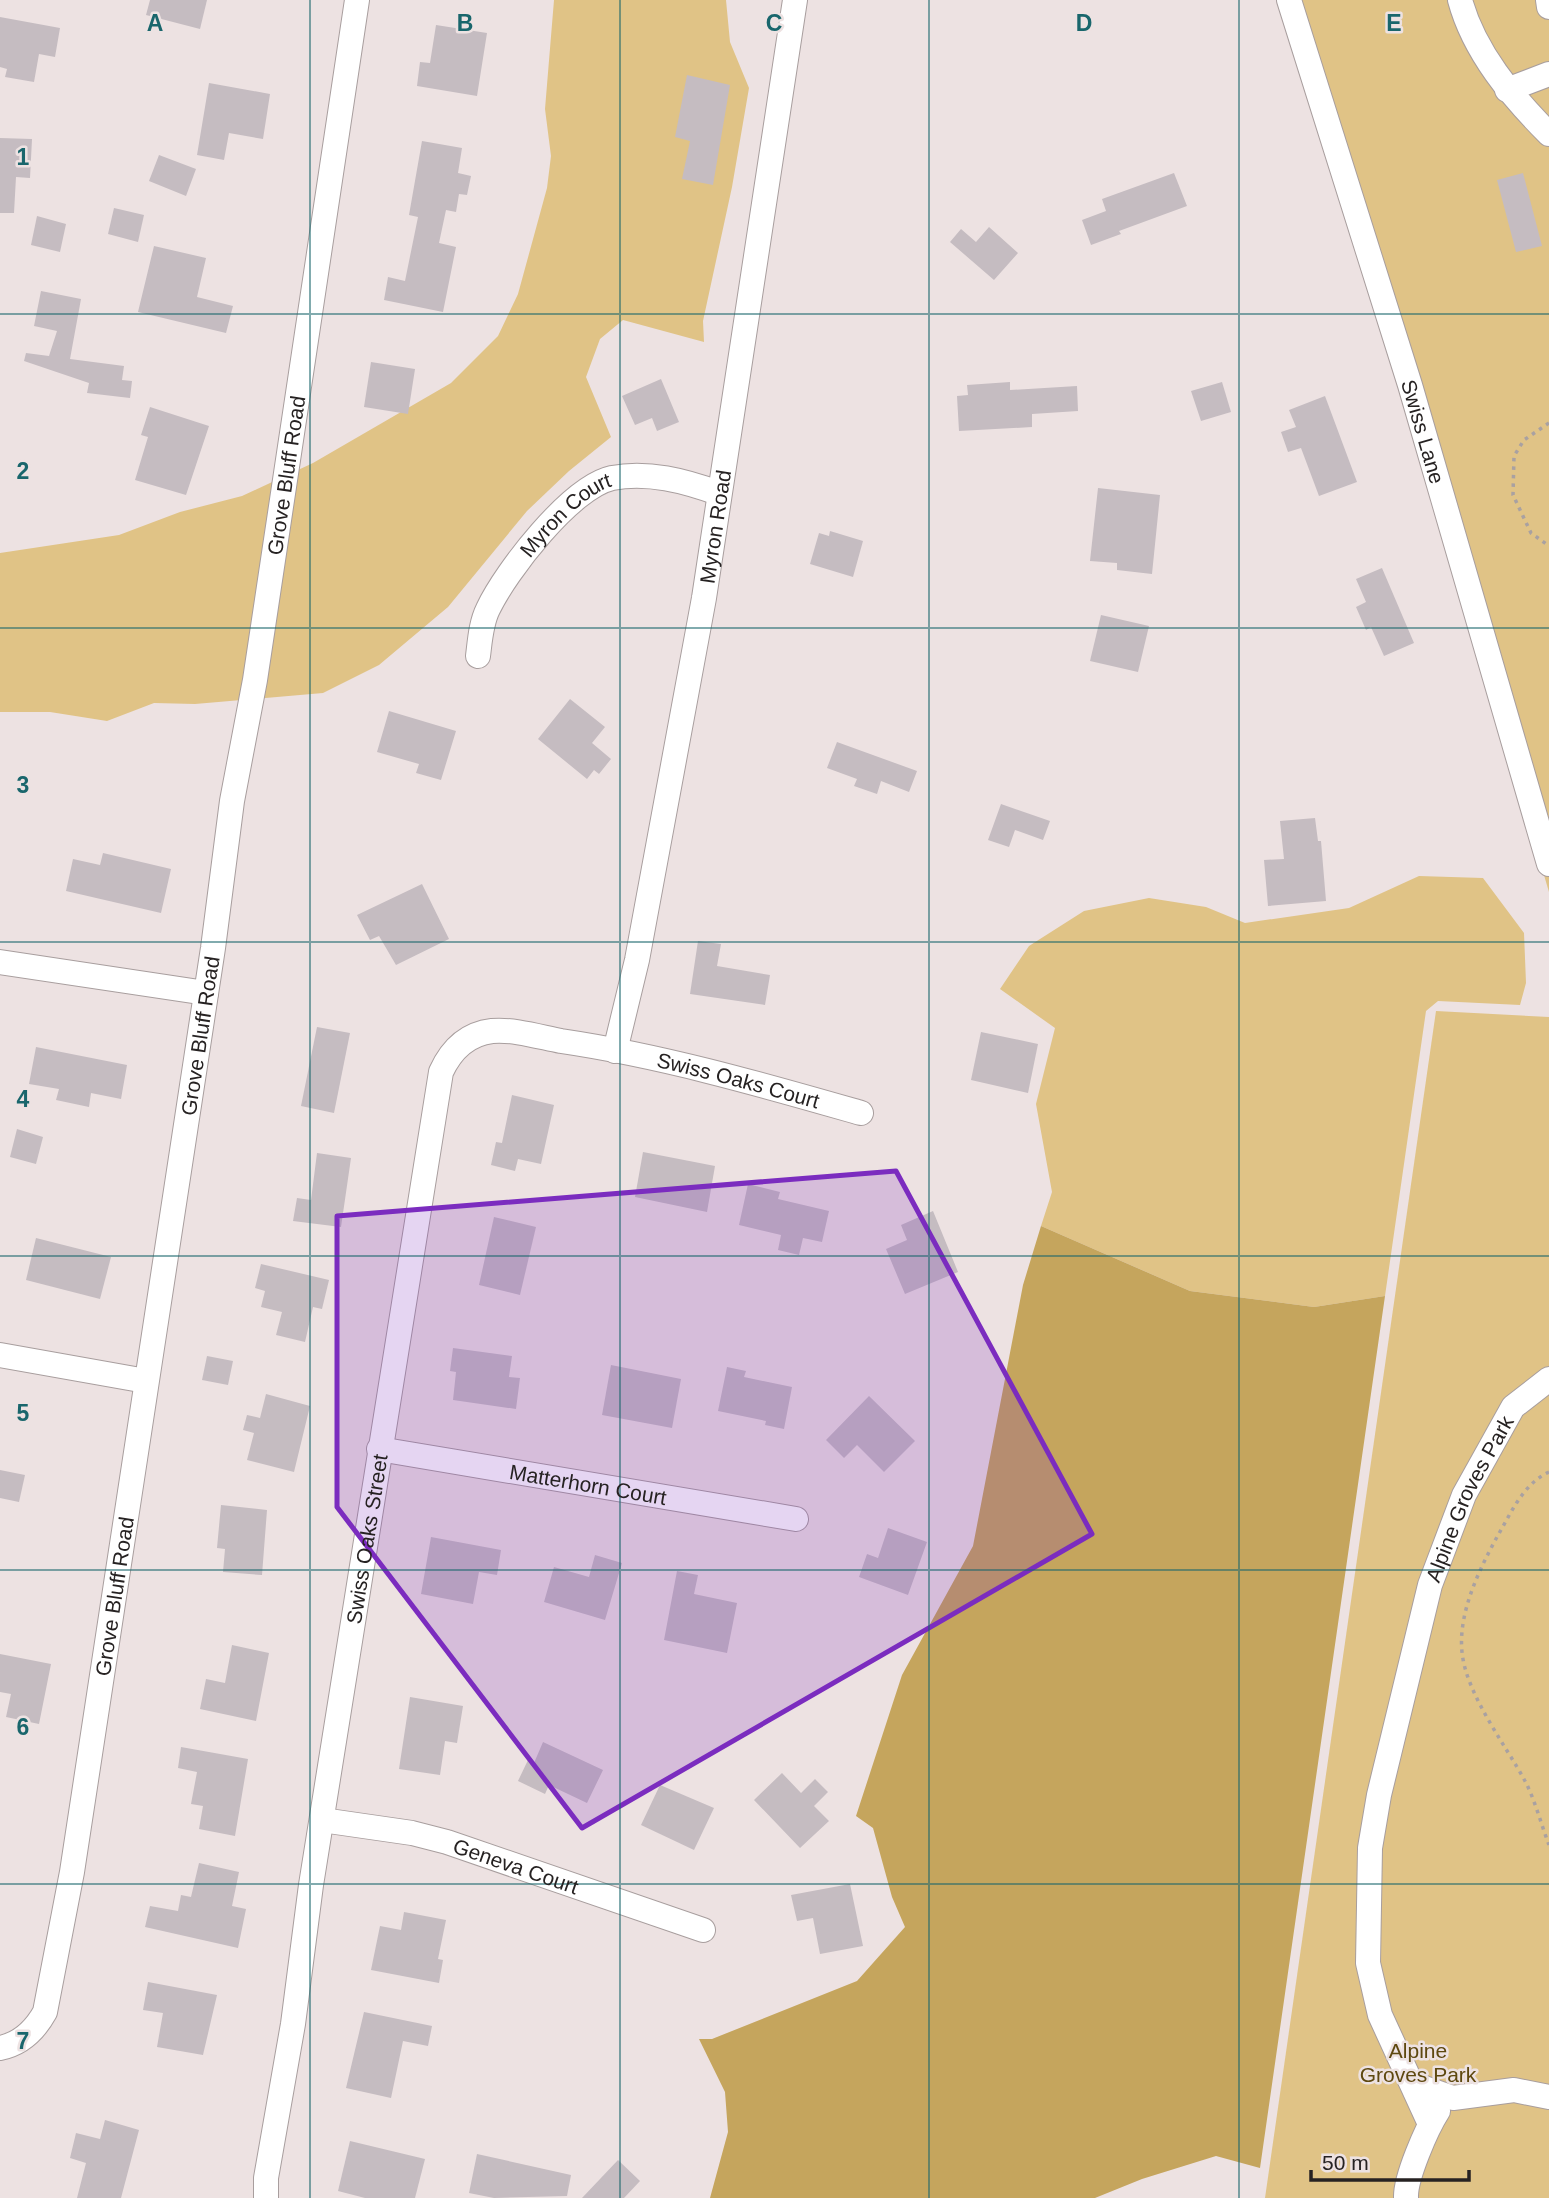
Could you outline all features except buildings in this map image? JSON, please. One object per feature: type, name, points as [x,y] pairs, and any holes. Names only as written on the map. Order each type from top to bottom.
[{"type":"street","name":"Grove Bluff Road","points":[[0,2048],[26,2036],[45,2012],[72,1872],[230,813],[255,680],[357,0]]},
{"type":"street","name":"Myron Road","points":[[615,1051],[637,960],[675,764],[795,0]]},
{"type":"street","name":"Swiss Lane","points":[[1289,0],[1410,386],[1549,864]]},
{"type":"street","points":[[1460,0],[1466,21],[1507,90],[1549,134]]},
{"type":"street","points":[[1548,0],[1549,7]]},
{"type":"street","points":[[1507,90],[1549,74]]},
{"type":"street","name":"Myron Court","points":[[478,656],[488,610],[500,589],[564,508],[590,486],[611,478],[660,477],[718,493]]},
{"type":"street","points":[[0,962],[205,993]]},
{"type":"street","name":"Swiss Oaks Street","points":[[266,2198],[269,2155],[293,2024],[379,1449],[441,1072],[448,1056],[475,1035],[492,1031],[615,1051]]},
{"type":"street","name":"Swiss Oaks Court","points":[[615,1051],[748,1080],[861,1113]]},
{"type":"street","points":[[0,1355],[146,1381]]},
{"type":"street","name":"Alpine Groves Park","points":[[1430,2124],[1413,2084],[1391,2044],[1380,2015],[1368,1963],[1370,1848],[1379,1795],[1430,1585],[1464,1495],[1513,1406],[1549,1379]]},
{"type":"street","name":"Matterhorn Court","points":[[379,1449],[796,1519]]},
{"type":"street","name":"Geneva Court","points":[[322,1820],[412,1833],[446,1842],[703,1930]]},
{"type":"street","points":[[1413,2084],[1453,2098],[1514,2090],[1549,2097]]},
{"type":"street","points":[[1406,2198],[1411,2175],[1430,2124],[1439,2109],[1453,2098]]},
{"type":"path","points":[[1549,423],[1524,440],[1514,456],[1513,495],[1531,533],[1549,546]]},
{"type":"path","points":[[1549,1472],[1536,1478],[1525,1490],[1482,1565],[1469,1600],[1462,1653],[1470,1683],[1527,1784],[1549,1845]]},
{"type":"highlighted area","points":[[896,1171],[1092,1534],[582,1828],[337,1507],[337,1216]]},
{"type":"green space","points":[[554,0],[726,0],[730,42],[749,88],[732,187],[703,321],[704,342],[623,320],[600,339],[586,377],[611,437],[569,471],[527,511],[448,607],[379,665],[323,693],[195,704],[154,703],[107,721],[50,712],[0,712],[0,553],[119,535],[180,512],[242,496],[313,463],[451,383],[498,336],[518,294],[547,188],[551,156],[545,109]]},
{"type":"green space","points":[[1285,0],[1549,0],[1549,892]]},
{"type":"green space","points":[[1419,876],[1483,878],[1524,933],[1526,983],[1520,1005],[1438,1001],[1426,1011],[1385,1296],[1314,1307],[1190,1291],[1041,1226],[1052,1192],[1036,1104],[1055,1028],[1000,989],[1029,946],[1084,911],[1149,898],[1206,907],[1245,923],[1349,908]]},
{"type":"green space","name":"Alpine Groves Park","points":[[1436,1011],[1549,1017],[1549,2198],[1265,2198]]},
{"type":"shaded area","points":[[1041,1226],[1190,1291],[1314,1307],[1385,1296],[1260,2168],[1216,2156],[1142,2179],[1095,2198],[710,2198],[728,2132],[725,2092],[699,2039],[712,2039],[857,1981],[905,1927],[892,1897],[873,1828],[856,1816],[902,1675],[973,1546],[1023,1285]]}]
